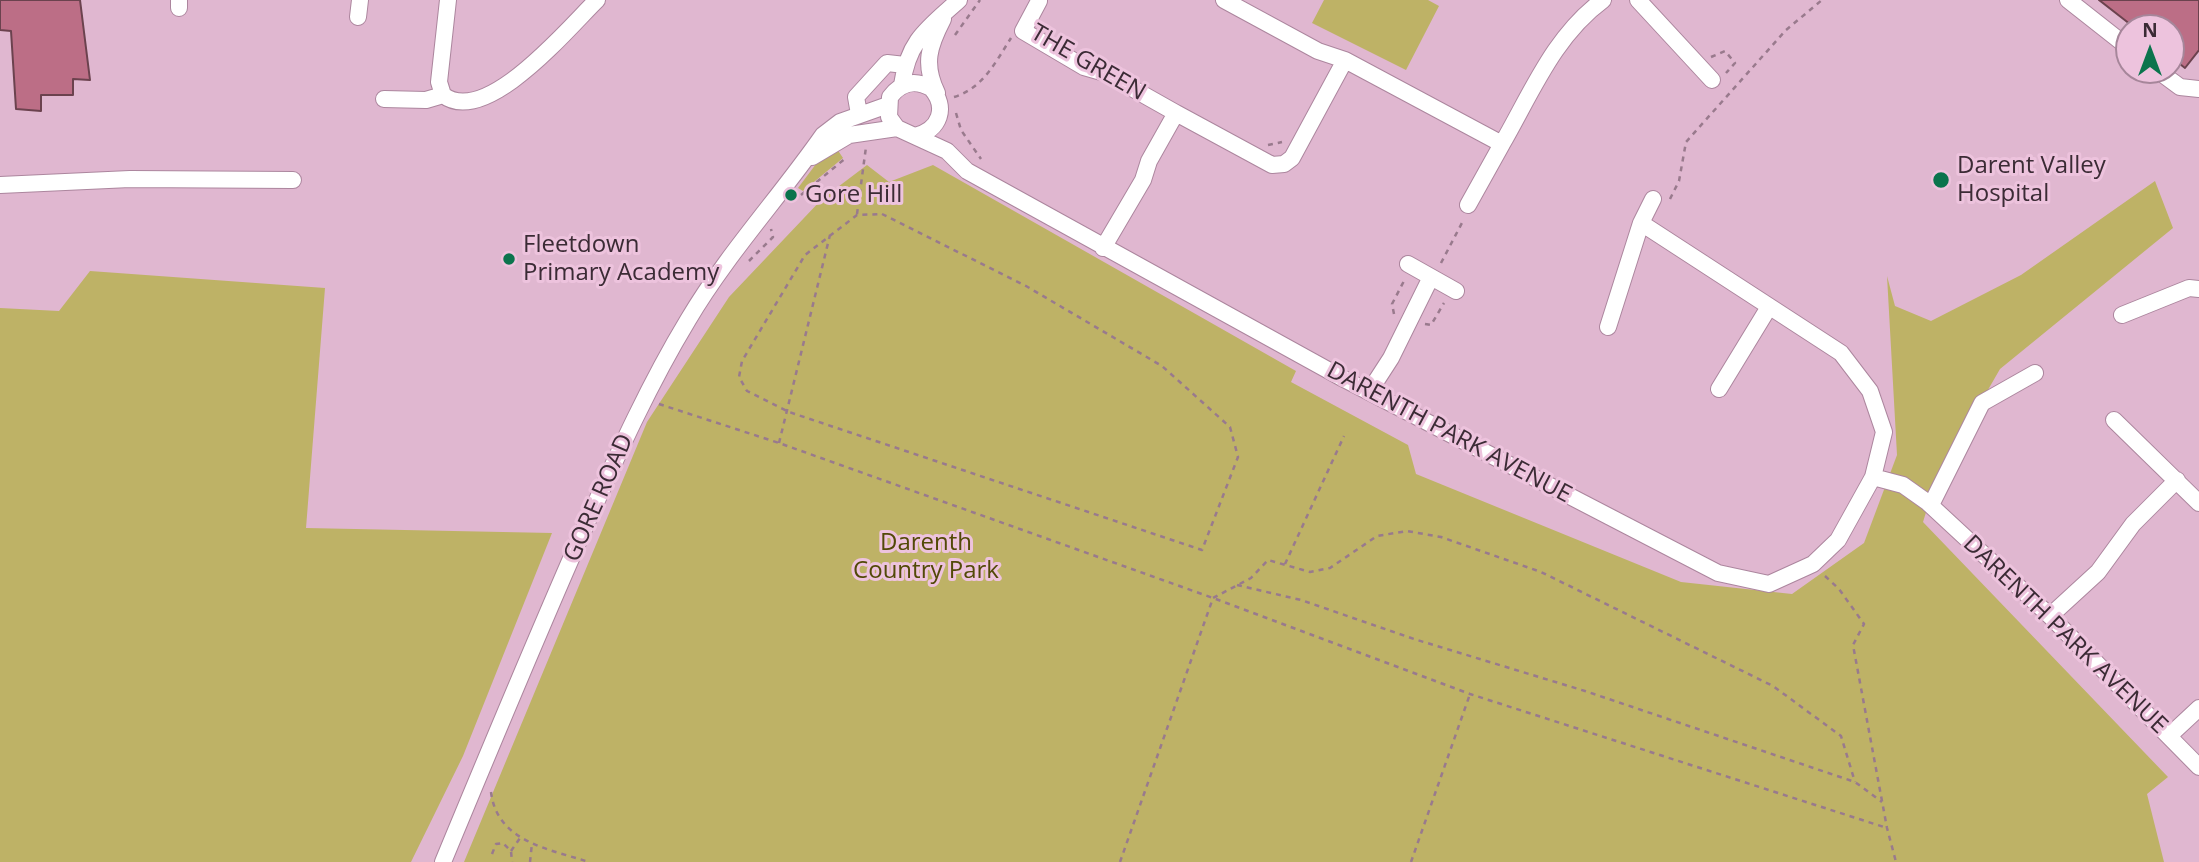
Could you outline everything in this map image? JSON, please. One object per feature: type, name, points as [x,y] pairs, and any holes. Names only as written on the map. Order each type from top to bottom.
[{"type":"street","points":[[443,95],[439,82],[448,0]]},
{"type":"street","points":[[384,99],[426,100],[443,95],[453,100],[471,100],[496,94],[597,0]]},
{"type":"street","points":[[945,96],[938,121],[924,134],[915,136],[897,128],[889,117],[890,97],[902,85],[905,65],[922,32],[959,0]]},
{"type":"street","points":[[1224,0],[1318,51],[1345,60],[1502,144]]},
{"type":"street","points":[[1639,0],[1712,80]]},
{"type":"street","points":[[2068,0],[2115,37]]},
{"type":"street","name":"THE GREEN","points":[[1039,1],[1023,31],[1116,87],[1176,113],[1284,169],[1345,60]]},
{"type":"street","points":[[1468,205],[1558,45],[1592,3]]},
{"type":"street","points":[[945,96],[928,75],[927,61],[933,38],[946,12]]},
{"type":"street","points":[[859,114],[857,95],[887,63],[905,65]]},
{"type":"street","points":[[902,85],[922,83],[945,96]]},
{"type":"street","points":[[2176,84],[2199,89]]},
{"type":"street","name":"GORE ROAD","points":[[443,862],[533,643],[652,384],[717,275],[823,135],[859,114],[888,105]]},
{"type":"street","points":[[1103,248],[1143,180],[1150,161],[1176,113]]},
{"type":"street","name":"DARENTH PARK AVENUE","points":[[938,121],[947,151]]},
{"type":"street","name":"GORE ROAD","points":[[805,161],[849,135],[897,128]]},
{"type":"street","name":"DARENTH PARK AVENUE","points":[[915,136],[947,151],[967,172],[1103,248],[1368,392],[1718,573],[1769,584],[1813,564],[1838,540],[1873,477],[1903,485],[1931,505],[2050,616],[2199,767]]},
{"type":"street","points":[[0,185],[130,179],[293,180]]},
{"type":"street","points":[[1608,327],[1641,223],[1653,199]]},
{"type":"street","points":[[1641,223],[1841,353],[1870,391],[1884,432],[1873,477]]},
{"type":"street","points":[[1408,264],[1456,291]]},
{"type":"street","points":[[1368,392],[1397,347],[1431,277]]},
{"type":"street","points":[[2122,315],[2189,288],[2199,289]]},
{"type":"street","points":[[1719,388],[1769,307]]},
{"type":"street","points":[[1931,505],[1982,403],[2035,373]]},
{"type":"street","points":[[2113,420],[2199,503]]},
{"type":"street","points":[[2050,616],[2098,572],[2133,524],[2177,480]]},
{"type":"street","points":[[2169,736],[2199,708]]},
{"type":"path","points":[[1653,199],[1671,199],[1679,181],[1686,142],[1786,30],[1822,0]]},
{"type":"path","points":[[945,96],[974,89],[988,74],[1013,36],[1005,32]]},
{"type":"path","points":[[1262,145],[1288,139]]},
{"type":"path","points":[[857,215],[867,144]]},
{"type":"path","points":[[799,195],[847,157]]},
{"type":"path","points":[[882,214],[1026,286],[1162,366],[1230,427],[1238,457],[1202,550],[789,412],[747,391],[739,377],[742,361],[805,255],[857,215],[882,214]]},
{"type":"path","points":[[743,267],[773,237],[771,229],[776,223]]},
{"type":"path","points":[[779,443],[789,412],[830,236]]},
{"type":"path","points":[[652,412],[662,393]]},
{"type":"path","points":[[656,403],[779,443],[1213,598],[1470,694],[1887,828]]},
{"type":"path","points":[[1284,565],[1344,436]]},
{"type":"path","points":[[1120,862],[1213,598],[1251,578],[1268,560],[1310,572],[1331,568],[1377,536],[1407,531],[1441,537],[1541,572],[1773,687],[1841,736],[1855,782]]},
{"type":"path","points":[[1813,564],[1839,589],[1864,624],[1853,645],[1887,828],[1896,862]]},
{"type":"path","points":[[1237,585],[1301,600],[1413,639],[1585,691],[1855,782],[1882,802]]},
{"type":"path","points":[[1411,862],[1470,694]]},
{"type":"path","points":[[491,786],[497,814],[520,838],[589,862]]},
{"type":"path","points":[[512,862],[511,851],[520,838]]},
{"type":"path","points":[[492,854],[500,842],[511,851]]},
{"type":"path","points":[[530,862],[532,843]]},
{"type":"green space","points":[[1324,0],[1428,0],[1439,6],[1406,70],[1312,23]]},
{"type":"green space","points":[[837,149],[843,158],[803,191],[798,188],[819,160]]},
{"type":"green space","name":"Darenth Country Park","points":[[867,165],[889,182],[933,165],[1296,371],[1291,382],[1408,445],[1416,474],[1681,582],[1792,594],[1864,543],[1897,455],[1887,276],[1895,306],[1931,321],[2021,275],[2155,181],[2173,228],[2000,369],[1936,480],[1923,522],[2168,777],[2147,794],[2164,862],[464,862],[647,422],[729,297],[822,199]]},
{"type":"green space","points":[[90,271],[325,288],[306,528],[552,533],[463,756],[411,862],[0,862],[0,308],[59,311]]},
{"type":"building","points":[[0,0],[80,0],[90,80],[73,79],[73,95],[41,95],[41,111],[16,109],[11,31],[0,30]]},
{"type":"building","points":[[2099,0],[2199,0],[2199,50],[2185,68],[2185,14],[2117,14]]},
{"type":"place","name":"Darent Valley Hospital","points":[[1941,180]]},
{"type":"place","name":"Gore Hill","points":[[791,195]]},
{"type":"place","name":"Fleetdown Primary Academy","points":[[509,259]]}]
